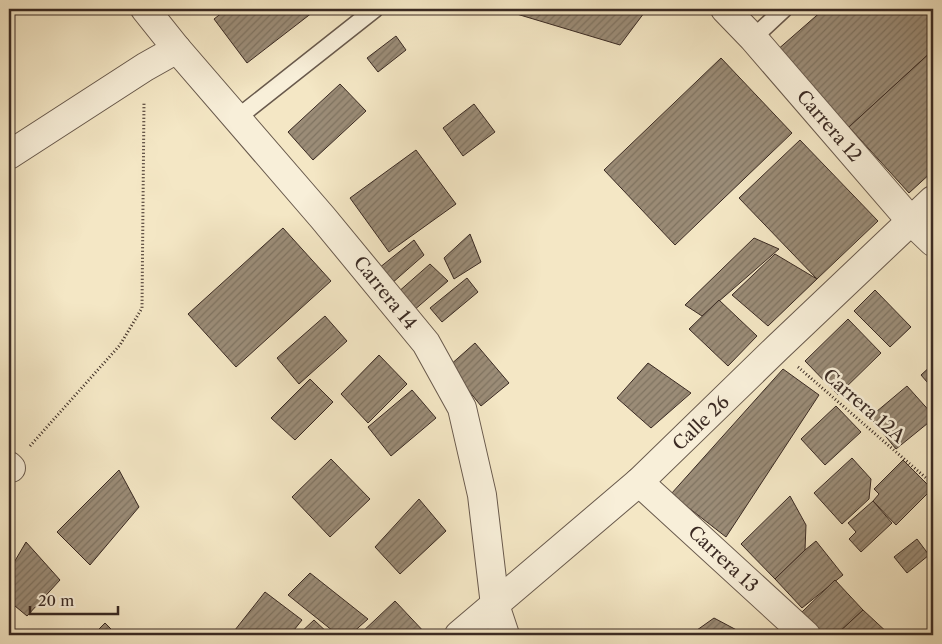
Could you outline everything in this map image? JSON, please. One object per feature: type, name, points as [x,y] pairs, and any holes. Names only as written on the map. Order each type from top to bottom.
[{"type":"street","name":"Carrera 14","points":[[145,9],[177,49],[323,218],[426,343],[462,408],[482,495],[495,605],[505,635]]},
{"type":"street","name":"Carrera 12","points":[[725,9],[753,38],[911,221],[933,242]]},
{"type":"street","points":[[9,154],[145,67],[177,49]]},
{"type":"street","name":"Calle 26","points":[[459,635],[640,482],[777,348],[933,200]]},
{"type":"street","name":"Carrera 13","points":[[640,482],[806,635]]},
{"type":"lane","points":[[237,118],[375,9]]},
{"type":"lane","points":[[753,38],[784,9]]},
{"type":"path","points":[[10,467],[120,345],[142,308],[145,67]]},
{"type":"path","name":"Carrera 12A","points":[[777,348],[933,484]]},
{"type":"building","points":[[227,9],[317,9],[247,63],[214,19]]},
{"type":"building","points":[[500,9],[647,9],[620,45]]},
{"type":"building","points":[[824,9],[933,9],[933,50],[849,127],[776,51]]},
{"type":"building","points":[[396,36],[406,50],[378,72],[367,58]]},
{"type":"building","points":[[933,50],[933,171],[909,193],[849,127]]},
{"type":"building","points":[[721,58],[792,133],[675,245],[604,170]]},
{"type":"building","points":[[340,84],[366,111],[313,160],[288,132]]},
{"type":"building","points":[[474,104],[495,132],[463,156],[443,128]]},
{"type":"building","points":[[800,140],[878,221],[817,279],[739,198]]},
{"type":"building","points":[[416,150],[456,204],[389,252],[350,198]]},
{"type":"building","points":[[283,228],[331,281],[236,367],[188,314]]},
{"type":"building","points":[[470,234],[481,262],[454,279],[444,258]]},
{"type":"building","points":[[754,238],[779,249],[702,316],[685,305]]},
{"type":"building","points":[[414,240],[424,255],[391,284],[379,268]]},
{"type":"building","points":[[775,254],[817,279],[768,326],[732,295]]},
{"type":"building","points":[[430,264],[448,281],[413,311],[397,293]]},
{"type":"building","points":[[467,278],[478,292],[442,322],[430,308]]},
{"type":"building","points":[[875,290],[911,327],[890,347],[854,311]]},
{"type":"building","points":[[719,300],[757,336],[728,366],[689,329]]},
{"type":"building","points":[[325,316],[347,341],[299,384],[277,358]]},
{"type":"building","points":[[848,319],[881,353],[838,395],[805,361]]},
{"type":"building","points":[[475,343],[509,383],[481,406],[449,366]]},
{"type":"building","points":[[379,355],[407,384],[368,423],[341,394]]},
{"type":"building","points":[[648,363],[691,393],[651,428],[617,398]]},
{"type":"building","points":[[933,364],[933,389],[921,375]]},
{"type":"building","points":[[783,369],[819,395],[726,537],[671,494]]},
{"type":"building","points":[[310,379],[333,402],[295,440],[271,418]]},
{"type":"building","points":[[907,386],[933,415],[933,419],[896,449],[870,417]]},
{"type":"building","points":[[412,390],[436,418],[391,456],[368,427]]},
{"type":"building","points":[[836,406],[861,432],[825,465],[801,439]]},
{"type":"building","points":[[852,458],[871,479],[869,499],[842,524],[814,493]]},
{"type":"building","points":[[331,459],[370,499],[330,537],[292,497]]},
{"type":"building","points":[[903,460],[932,489],[896,525],[873,501],[879,494],[874,489]]},
{"type":"building","points":[[119,470],[139,507],[90,565],[57,532]]},
{"type":"building","points":[[790,496],[806,525],[805,550],[775,579],[741,544]]},
{"type":"building","points":[[419,499],[446,531],[400,574],[375,547]]},
{"type":"building","points":[[873,501],[892,523],[861,552],[849,539],[856,532],[848,523]]},
{"type":"building","points":[[917,539],[929,555],[907,573],[894,557]]},
{"type":"building","points":[[816,541],[843,575],[802,608],[775,579]]},
{"type":"building","points":[[26,542],[60,580],[27,616],[9,601],[9,571]]},
{"type":"building","points":[[310,573],[368,619],[350,635],[338,635],[288,595]]},
{"type":"building","points":[[835,580],[863,610],[836,635],[825,635],[802,612]]},
{"type":"building","points":[[265,592],[302,620],[290,635],[231,635]]},
{"type":"building","points":[[395,601],[427,635],[359,635]]},
{"type":"building","points":[[863,610],[890,635],[836,635]]},
{"type":"building","points":[[714,618],[746,635],[690,635]]},
{"type":"building","points":[[314,620],[330,635],[298,635]]},
{"type":"building","points":[[105,623],[117,635],[93,635]]}]
